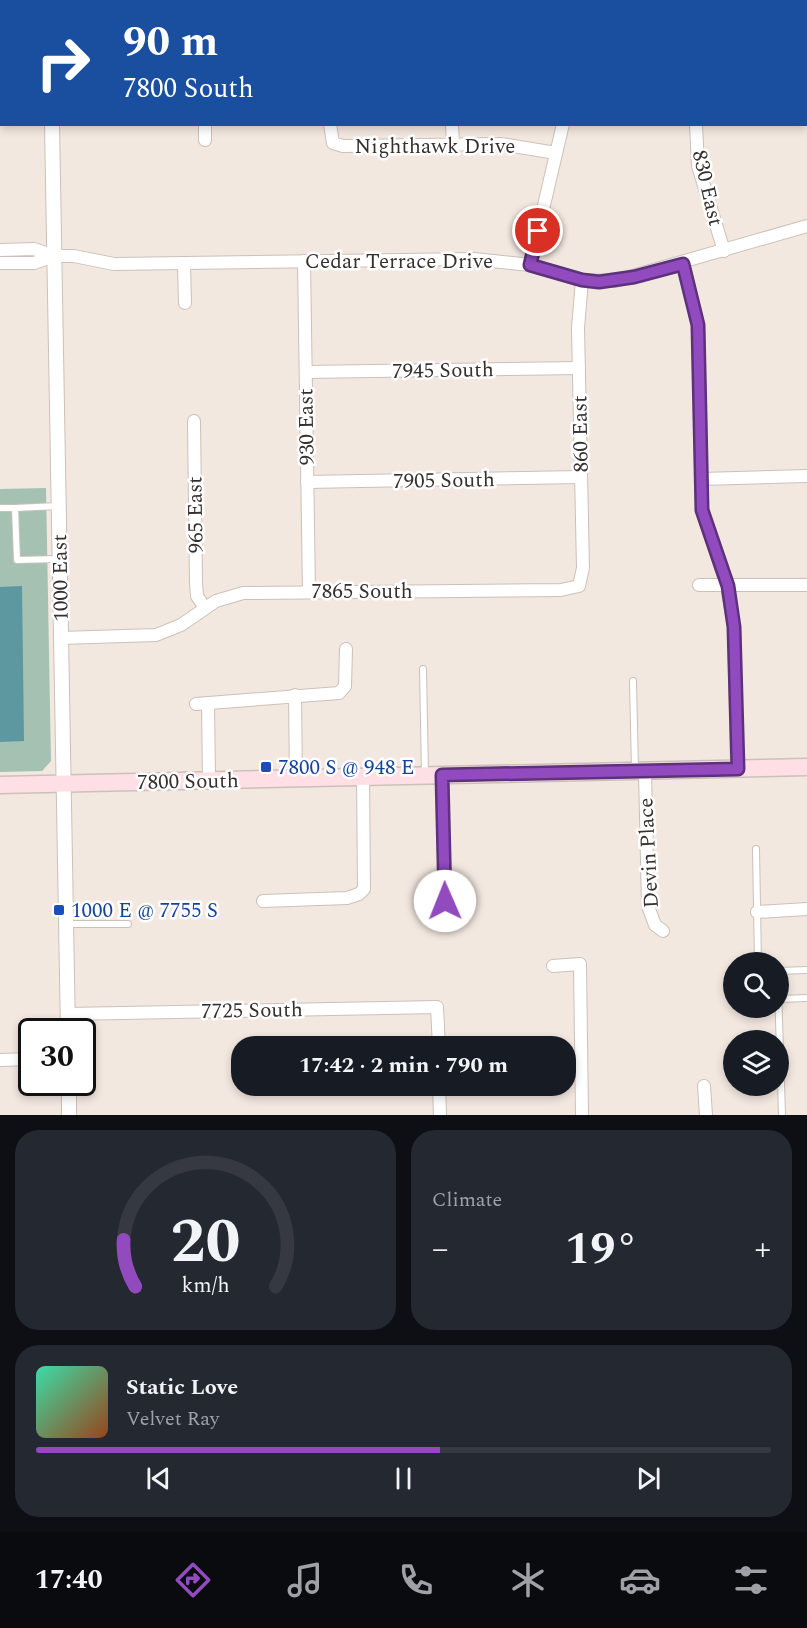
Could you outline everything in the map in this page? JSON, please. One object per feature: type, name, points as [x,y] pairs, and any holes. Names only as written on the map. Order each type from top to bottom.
[{"type":"main road","name":"7800 South","points":[[0,784],[807,767]]},
{"type":"street","name":"1000 East","points":[[52,126],[68,1018]]},
{"type":"street","points":[[205,126],[205,140]]},
{"type":"street","name":"Nighthawk Drive","points":[[330,126],[333,142],[343,146],[513,145],[556,153]]},
{"type":"street","points":[[452,126],[453,145]]},
{"type":"street","points":[[530,265],[563,126]]},
{"type":"street","name":"830 East","points":[[696,126],[698,166],[724,252]]},
{"type":"street","name":"Cedar Terrace Drive","points":[[54,256],[82,257],[114,264],[474,259],[530,265],[582,280],[615,281],[683,264],[807,226]]},
{"type":"street","points":[[0,250],[34,249],[54,256]]},
{"type":"street","points":[[0,263],[34,263],[54,256]]},
{"type":"street","name":"930 East","points":[[304,261],[309,592]]},
{"type":"street","points":[[184,264],[185,303]]},
{"type":"street","points":[[683,264],[698,325],[701,479],[706,528],[728,586],[735,635],[738,769]]},
{"type":"street","name":"860 East","points":[[579,586],[583,568],[579,368],[579,310],[582,280]]},
{"type":"street","name":"7945 South","points":[[306,372],[579,368]]},
{"type":"street","name":"965 East","points":[[194,421],[196,583],[197,596],[204,608]]},
{"type":"street","points":[[701,479],[807,476]]},
{"type":"street","name":"7905 South","points":[[307,482],[581,477]]},
{"type":"street","points":[[699,585],[807,585]]},
{"type":"street","name":"7865 South","points":[[61,638],[156,635],[181,626],[216,601],[243,593],[561,590],[579,586]]},
{"type":"street","points":[[209,780],[202,704],[295,695],[333,694],[343,691],[346,681],[346,649]]},
{"type":"street","points":[[295,695],[296,778]]},
{"type":"street","name":"Devin Place","points":[[640,771],[648,906],[655,925],[663,931]]},
{"type":"street","points":[[433,775],[445,901]]},
{"type":"street","points":[[263,901],[347,898],[359,894],[365,882],[363,777]]},
{"type":"street","points":[[757,912],[807,909]]},
{"type":"street","points":[[553,966],[580,964],[582,1115]]},
{"type":"street","name":"7725 South","points":[[68,1014],[437,1007],[438,1036]]},
{"type":"street","points":[[0,1060],[18,1059]]},
{"type":"street","points":[[704,1086],[706,1115]]},
{"type":"street","points":[[69,1096],[69,1115]]},
{"type":"street","points":[[439,1096],[440,1115]]},
{"type":"lane","points":[[0,508],[58,507]]},
{"type":"lane","points":[[15,508],[17,560],[60,559]]},
{"type":"lane","points":[[423,669],[433,775]]},
{"type":"lane","points":[[633,681],[640,771]]},
{"type":"lane","points":[[756,849],[758,952]]},
{"type":"lane","points":[[67,924],[128,924]]},
{"type":"lane","points":[[789,971],[807,970]]},
{"type":"lane","points":[[789,999],[807,998]]},
{"type":"lane","points":[[779,1018],[782,1115]]},
{"type":"green space","points":[[46,488],[51,761],[42,771],[0,772],[0,489]]},
{"type":"water","points":[[22,586],[24,741],[0,742],[0,587]]},
{"type":"place","name":"7800 S @ 948 E","points":[[266,767]]},
{"type":"place","name":"1000 E @ 7755 S","points":[[59,910]]},
{"type":"route","points":[[445,901],[442,775],[738,769],[734,627],[728,586],[721,562],[706,528],[702,510],[698,325],[683,264],[615,281],[582,280],[530,265],[538,231]]}]
